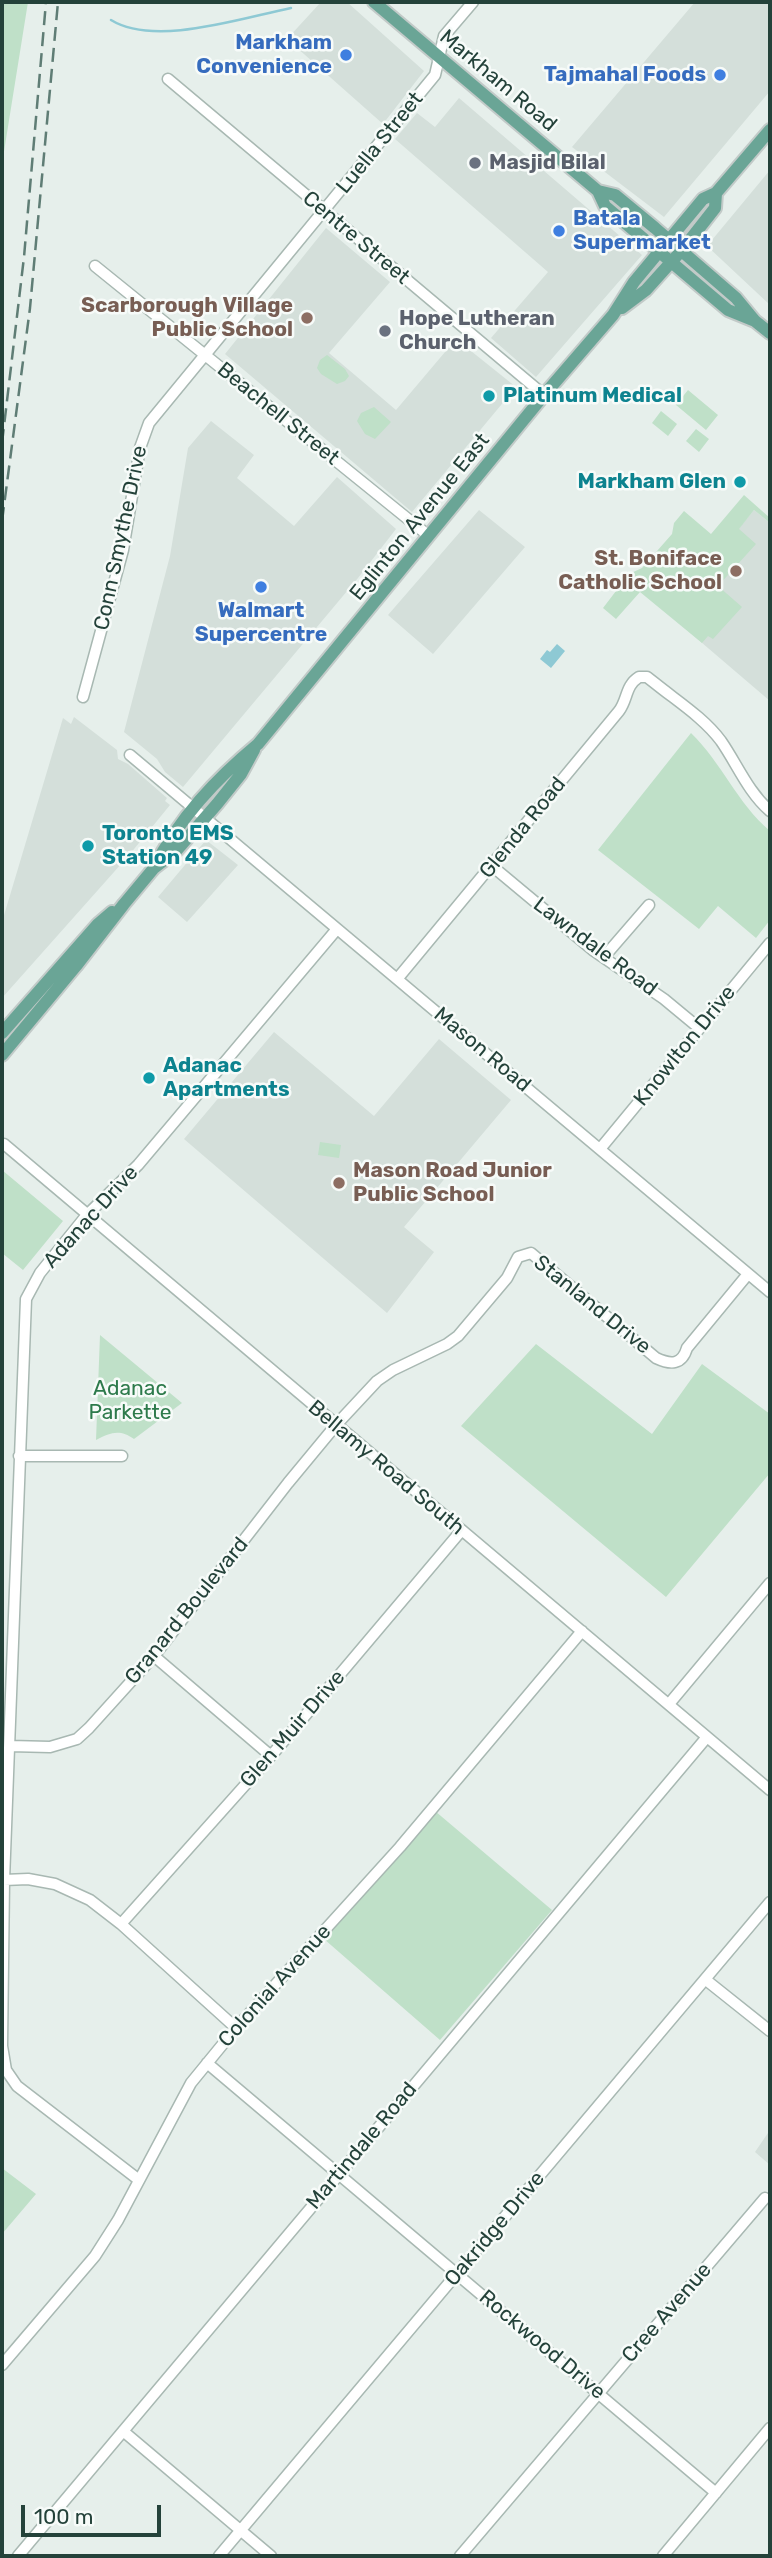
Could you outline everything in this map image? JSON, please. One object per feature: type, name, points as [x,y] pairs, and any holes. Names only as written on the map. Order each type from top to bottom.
[{"type":"main road","name":"Markham Road","points":[[374,2],[598,191],[605,206],[671,263],[728,310],[755,321]]},
{"type":"main road","name":"Eglinton Avenue East","points":[[2,1055],[154,868],[176,850],[241,774],[258,744],[544,395],[613,315],[634,282],[703,199],[716,193],[770,130]]},
{"type":"main road","name":"Markham Road","points":[[598,191],[615,195],[736,298],[755,321],[770,333]]},
{"type":"main road","name":"Eglinton Avenue East","points":[[613,315],[646,289],[671,263],[715,208],[716,193]]},
{"type":"main road","name":"Eglinton Avenue East","points":[[154,868],[167,842],[193,807],[228,769],[258,744]]},
{"type":"main road","name":"Eglinton Avenue East","points":[[2,1033],[98,924],[124,904]]},
{"type":"street","name":"Luella Street","points":[[205,355],[435,75],[444,36],[473,2]]},
{"type":"street","name":"Centre Street","points":[[168,79],[544,395]]},
{"type":"street","name":"Beachell Street","points":[[95,266],[429,536]]},
{"type":"street","name":"Conn Smythe Drive","points":[[83,697],[123,550],[144,435],[149,423],[205,355]]},
{"type":"street","name":"Glenda Road","points":[[398,978],[619,711],[631,683],[643,677],[656,684],[709,727],[757,799],[770,811]]},
{"type":"street","points":[[130,755],[193,807]]},
{"type":"street","name":"Mason Road","points":[[193,807],[770,1292]]},
{"type":"street","name":"Lawndale Road","points":[[492,866],[604,957],[664,999],[699,1028]]},
{"type":"street","points":[[604,957],[649,905]]},
{"type":"street","name":"Adanac Drive","points":[[139,2180],[27,2095],[10,2077],[2,2046],[4,1880],[26,1299],[40,1273],[86,1216],[138,1165],[337,929]]},
{"type":"street","name":"Knowlton Drive","points":[[600,1149],[770,943]]},
{"type":"street","name":"Bellamy Road South","points":[[4,1144],[86,1216],[770,1790]]},
{"type":"street","name":"Stanland Drive","points":[[336,1425],[385,1376],[458,1336],[507,1278],[518,1257],[524,1254],[531,1253],[656,1358],[667,1363],[685,1357],[687,1348],[748,1274]]},
{"type":"street","name":"Granard Boulevard","points":[[10,1746],[50,1747],[77,1739],[154,1656],[336,1425]]},
{"type":"street","points":[[19,1456],[122,1456]]},
{"type":"street","name":"Glen Muir Drive","points":[[121,1924],[271,1756],[461,1531]]},
{"type":"street","points":[[669,1704],[770,1583]]},
{"type":"street","name":"Colonial Avenue","points":[[2,2365],[95,2256],[118,2220],[191,2083],[236,2028],[400,1847],[582,1631]]},
{"type":"street","points":[[154,1656],[271,1756]]},
{"type":"street","name":"Martindale Road","points":[[19,2556],[707,1737]]},
{"type":"street","points":[[4,1880],[55,1884],[90,1899],[236,2028]]},
{"type":"street","name":"Oakridge Drive","points":[[219,2556],[770,1902]]},
{"type":"street","points":[[706,1980],[770,2031]]},
{"type":"street","name":"Rockwood Drive","points":[[207,2063],[716,2493]]},
{"type":"street","name":"Cree Avenue","points":[[460,2556],[765,2198]]},
{"type":"street","points":[[663,2556],[770,2428]]},
{"type":"street","points":[[123,2431],[271,2556]]},
{"type":"shaded area","points":[[321,2],[347,2],[424,71],[383,124],[287,39]]},
{"type":"shaded area","points":[[695,2],[770,2],[770,91],[664,217],[572,147]]},
{"type":"shaded area","points":[[459,98],[642,255],[536,377],[491,338],[548,272],[395,139],[417,113],[435,127]]},
{"type":"shaded area","points":[[770,170],[770,305],[707,246]]},
{"type":"shaded area","name":"Scarborough Village Public School","points":[[326,228],[390,282],[329,353],[396,410],[456,339],[516,387],[412,512],[225,354]]},
{"type":"shaded area","points":[[211,421],[254,455],[237,478],[294,526],[337,477],[396,529],[183,787],[165,772],[157,759],[124,732],[170,556],[188,448]]},
{"type":"shaded area","points":[[479,510],[525,547],[433,654],[388,615]]},
{"type":"shaded area","name":"St. Boniface Catholic School","points":[[754,510],[770,523],[770,701],[667,613]]},
{"type":"shaded area","points":[[74,717],[117,750],[118,759],[128,764],[167,798],[165,801],[170,805],[2,998],[2,922],[63,718],[71,724]]},
{"type":"shaded area","points":[[206,840],[238,865],[187,922],[158,897]]},
{"type":"shaded area","name":"Mason Road Junior Public School","points":[[274,1032],[374,1116],[439,1039],[511,1100],[404,1227],[434,1252],[387,1313],[184,1139]]},
{"type":"shaded area","points":[[770,2130],[770,2165],[755,2152]]},
{"type":"green space","points":[[2,2],[28,2],[2,164]]},
{"type":"green space","points":[[327,355],[345,369],[349,376],[345,381],[337,384],[321,374],[317,368],[320,360]]},
{"type":"green space","points":[[688,390],[718,415],[706,430],[676,405]]},
{"type":"green space","points":[[374,407],[391,422],[375,439],[365,434],[357,421],[361,413]]},
{"type":"green space","points":[[661,411],[677,424],[668,436],[652,423]]},
{"type":"green space","points":[[696,429],[709,439],[699,452],[686,441]]},
{"type":"green space","points":[[744,495],[770,518],[770,523],[754,510],[739,529],[756,544],[718,586],[742,607],[713,639],[708,636],[702,643],[640,592],[616,619],[603,608],[629,574],[642,568],[672,534],[674,523],[684,511],[711,534]]},
{"type":"green space","points":[[691,733],[712,757],[748,808],[770,831],[770,920],[756,938],[718,906],[699,929],[598,850]]},
{"type":"green space","points":[[320,1142],[341,1145],[339,1158],[318,1155]]},
{"type":"green space","points":[[2,1170],[63,1221],[23,1270],[2,1253]]},
{"type":"green space","name":"Adanac Parkette","points":[[100,1335],[182,1403],[134,1439],[115,1433],[96,1440]]},
{"type":"green space","points":[[536,1344],[652,1434],[702,1364],[770,1414],[770,1473],[666,1597],[461,1426]]},
{"type":"green space","points":[[435,1811],[552,1910],[440,2040],[324,1939]]},
{"type":"green space","points":[[2,2168],[36,2194],[2,2234]]},
{"type":"water","points":[[557,644],[565,651],[551,668],[540,659],[547,650],[550,652]]},
{"type":"waterway","points":[[111,20],[129,28],[174,31],[291,8]]},
{"type":"railway","points":[[2,443],[24,257],[46,2]]},
{"type":"railway","points":[[2,521],[30,308],[58,2]]},
{"type":"place","name":"Markham Convenience","points":[[346,55]]},
{"type":"place","name":"Tajmahal Foods","points":[[720,75]]},
{"type":"place","name":"Masjid Bilal","points":[[475,163]]},
{"type":"place","name":"Batala Supermarket","points":[[559,231]]},
{"type":"place","name":"Scarborough Village Public School","points":[[307,318]]},
{"type":"place","name":"Hope Lutheran Church","points":[[385,331]]},
{"type":"place","name":"Platinum Medical","points":[[489,396]]},
{"type":"place","name":"Markham Glen","points":[[740,482]]},
{"type":"place","name":"St. Boniface Catholic School","points":[[736,571]]},
{"type":"place","name":"Walmart Supercentre","points":[[261,587]]},
{"type":"place","name":"Toronto EMS Station 49","points":[[88,846]]},
{"type":"place","name":"Adanac Apartments","points":[[149,1078]]},
{"type":"place","name":"Mason Road Junior Public School","points":[[339,1183]]}]
